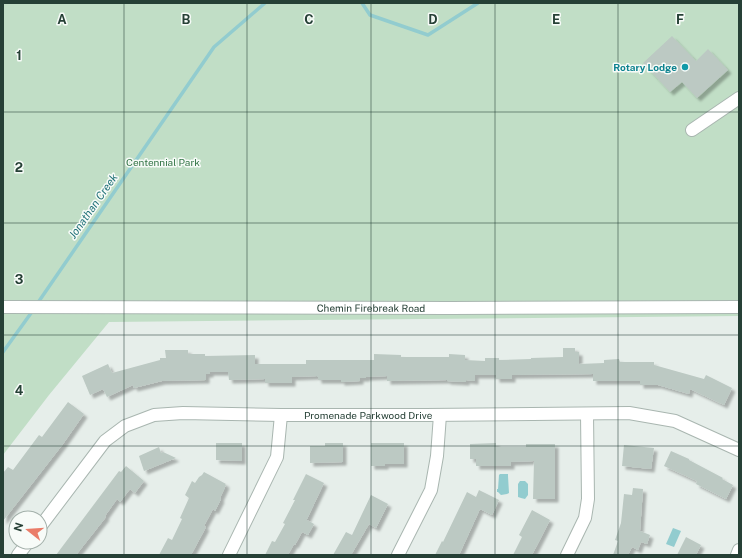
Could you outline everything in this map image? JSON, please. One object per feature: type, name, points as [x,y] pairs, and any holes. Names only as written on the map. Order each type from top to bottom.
[{"type":"street","points":[[692,130],[739,98]]},
{"type":"street","name":"Chemin Firebreak Road","points":[[3,307],[739,307]]},
{"type":"street","name":"Promenade Parkwood Drive","points":[[48,516],[105,441],[125,426],[154,415],[183,413],[281,415],[440,415],[629,413],[675,421],[739,450]]},
{"type":"street","points":[[567,555],[585,518],[588,499],[587,414]]},
{"type":"street","points":[[229,555],[277,457],[281,415]]},
{"type":"street","points":[[398,555],[431,490],[437,456],[440,415]]},
{"type":"street","points":[[737,555],[739,550]]},
{"type":"green space","name":"Centennial Park","points":[[3,3],[739,3],[739,316],[109,322],[49,395],[3,455]]},
{"type":"water","points":[[500,474],[508,474],[509,493],[507,494],[501,495],[497,492]]},
{"type":"water","points":[[520,481],[525,481],[528,484],[528,495],[525,499],[518,497],[518,484]]},
{"type":"water","points":[[673,528],[681,531],[674,547],[666,544]]},
{"type":"building","name":"Rotary Lodge","points":[[672,36],[696,61],[708,49],[728,70],[697,98],[682,82],[670,92],[643,63]]},
{"type":"building","points":[[563,348],[575,348],[575,352],[579,352],[579,364],[604,363],[604,360],[619,359],[620,362],[654,362],[654,365],[704,379],[706,375],[732,388],[724,405],[690,389],[689,394],[658,385],[640,385],[640,381],[593,381],[593,374],[512,375],[512,379],[496,379],[496,375],[475,375],[475,381],[466,380],[466,382],[447,380],[387,381],[387,376],[366,377],[360,378],[360,381],[341,382],[341,380],[318,380],[317,376],[292,377],[292,383],[265,383],[265,379],[229,380],[228,372],[210,372],[210,374],[206,374],[206,380],[162,381],[134,388],[133,385],[107,397],[103,389],[90,395],[82,376],[108,364],[112,373],[160,360],[160,358],[166,358],[165,350],[188,350],[188,354],[205,354],[205,356],[255,355],[255,364],[306,364],[306,360],[374,360],[374,354],[401,355],[401,357],[449,357],[449,354],[465,355],[465,360],[485,361],[485,358],[499,358],[499,360],[531,359],[563,357]]},
{"type":"building","points":[[68,402],[84,414],[63,444],[12,510],[8,510],[8,515],[3,521],[3,473],[8,467],[13,470],[39,435],[42,437]]},
{"type":"building","points":[[216,443],[242,443],[242,461],[216,460]]},
{"type":"building","points":[[325,443],[343,443],[343,462],[310,463],[310,446],[325,446]]},
{"type":"building","points":[[371,443],[404,443],[404,464],[371,466]]},
{"type":"building","points":[[496,443],[496,447],[526,447],[526,444],[555,444],[555,499],[533,499],[534,461],[511,462],[511,466],[476,466],[476,459],[470,459],[470,444]]},
{"type":"building","points":[[624,445],[654,448],[651,469],[622,466]]},
{"type":"building","points":[[159,447],[161,453],[163,452],[176,458],[144,471],[139,456]]},
{"type":"building","points":[[671,451],[689,459],[733,485],[726,499],[696,484],[697,481],[664,466]]},
{"type":"building","points":[[126,466],[144,481],[135,493],[130,489],[120,502],[117,499],[105,516],[106,517],[76,555],[56,555],[119,471],[121,472]]},
{"type":"building","points":[[204,472],[226,484],[215,511],[213,509],[204,526],[206,527],[191,555],[159,555],[168,538],[172,540],[182,519],[180,518],[189,498],[185,495],[192,481],[195,483]]},
{"type":"building","points":[[306,474],[324,483],[307,519],[314,524],[308,535],[302,532],[288,555],[265,555],[272,541],[275,542],[285,524],[283,523]]},
{"type":"building","points":[[633,488],[643,489],[640,531],[650,535],[647,544],[641,542],[638,550],[632,547],[628,555],[613,555],[618,541],[615,540],[621,523],[624,494],[632,495]]},
{"type":"building","points":[[479,490],[499,500],[492,515],[480,509],[459,555],[435,555],[442,541],[443,542],[467,492],[476,497]]},
{"type":"building","points":[[371,495],[388,504],[376,528],[369,524],[351,555],[333,555],[346,532],[352,535]]},
{"type":"building","points":[[532,510],[550,520],[532,555],[513,555],[522,537],[519,535]]},
{"type":"building","points":[[686,537],[701,545],[696,555],[677,555]]},
{"type":"waterway","name":"Jonathan Creek","points":[[37,304],[214,47],[265,3]]},
{"type":"waterway","name":"Jonathan Creek","points":[[362,3],[370,15],[428,35],[478,3]]},
{"type":"waterway","name":"Jonathan Creek","points":[[3,352],[34,309]]},
{"type":"place","name":"Rotary Lodge","points":[[685,67]]}]
